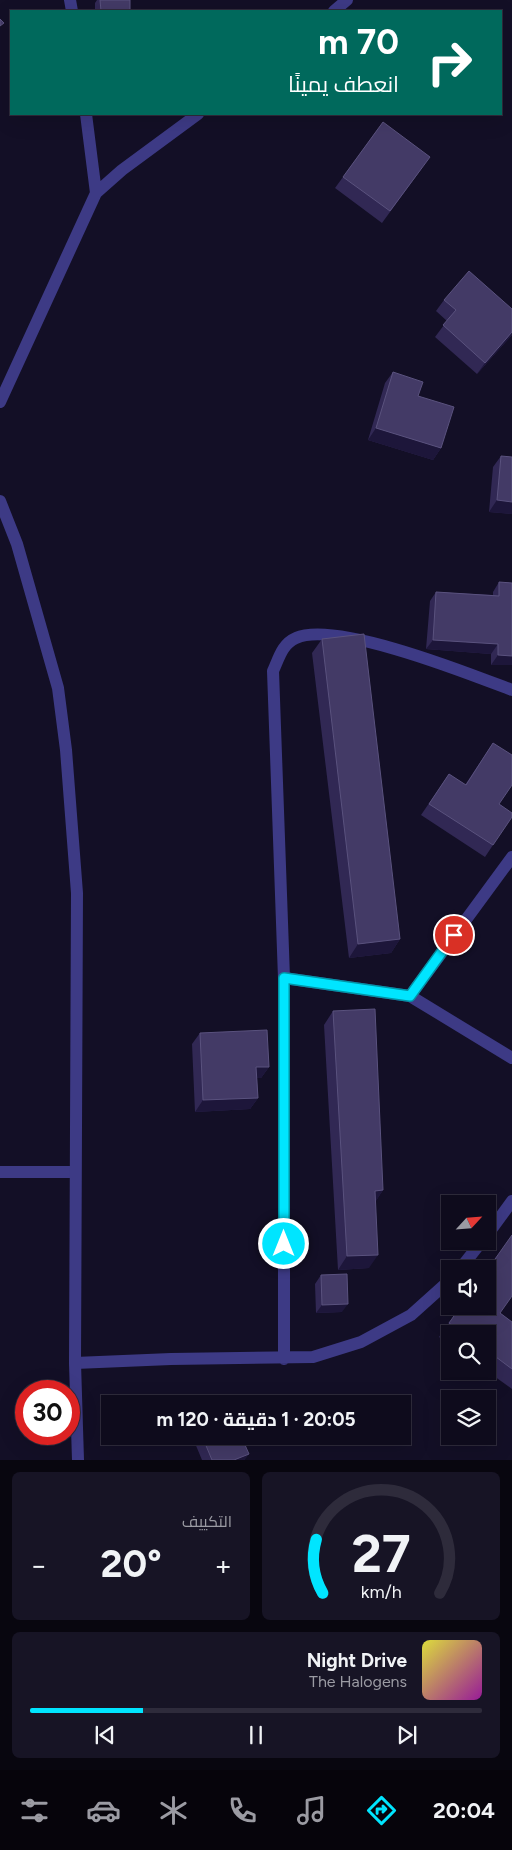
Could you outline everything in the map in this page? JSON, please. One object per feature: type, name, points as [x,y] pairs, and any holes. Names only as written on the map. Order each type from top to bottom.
[{"type":"street","points":[[335,10],[347,0]]},
{"type":"street","points":[[86,115],[96,193]]},
{"type":"street","points":[[0,402],[96,193],[122,170],[197,115]]},
{"type":"street","points":[[0,501],[18,544],[58,688],[66,750],[77,893],[75,1172],[78,1460]]},
{"type":"street","points":[[284,1359],[284,978],[273,671],[286,644],[307,634],[327,634],[379,645],[433,660],[512,690]]},
{"type":"street","points":[[410,996],[512,857]]},
{"type":"street","points":[[284,978],[410,996],[512,1058]]},
{"type":"street","points":[[0,1172],[75,1172]]},
{"type":"street","points":[[496,1223],[512,1201]]},
{"type":"street","points":[[467,1260],[475,1250]]},
{"type":"street","points":[[76,1363],[171,1359],[284,1359],[312,1357],[361,1342],[411,1315],[441,1288]]},
{"type":"building","points":[[100,0],[130,0],[130,10],[101,10]]},
{"type":"building","points":[[383,122],[430,157],[390,211],[343,177]]},
{"type":"building","points":[[469,271],[512,309],[512,332],[485,363],[443,325],[456,310],[444,300]]},
{"type":"building","points":[[393,372],[423,382],[418,396],[454,407],[441,448],[376,428]]},
{"type":"building","points":[[501,456],[512,457],[512,502],[497,500]]},
{"type":"building","points":[[499,582],[512,583],[512,656],[498,655],[498,644],[433,640],[436,592],[499,596]]},
{"type":"building","points":[[364,634],[400,939],[358,944],[322,639]]},
{"type":"building","points":[[493,743],[512,755],[512,785],[499,804],[512,813],[512,817],[493,845],[429,804],[449,774],[466,785]]},
{"type":"building","points":[[375,1009],[383,1190],[375,1191],[378,1255],[347,1256],[333,1011]]},
{"type":"building","points":[[267,1030],[269,1067],[256,1067],[258,1098],[203,1100],[200,1033]]},
{"type":"building","points":[[512,1235],[512,1296],[500,1313],[512,1322],[512,1369],[496,1357],[496,1325],[452,1325],[449,1323],[455,1315],[496,1315],[496,1260],[494,1260]]},
{"type":"building","points":[[347,1274],[348,1304],[322,1305],[321,1275]]},
{"type":"building","points":[[206,1445],[245,1445],[249,1454],[234,1460],[212,1460]]},
{"type":"route","points":[[284,1244],[284,978],[410,996],[454,935]]}]
